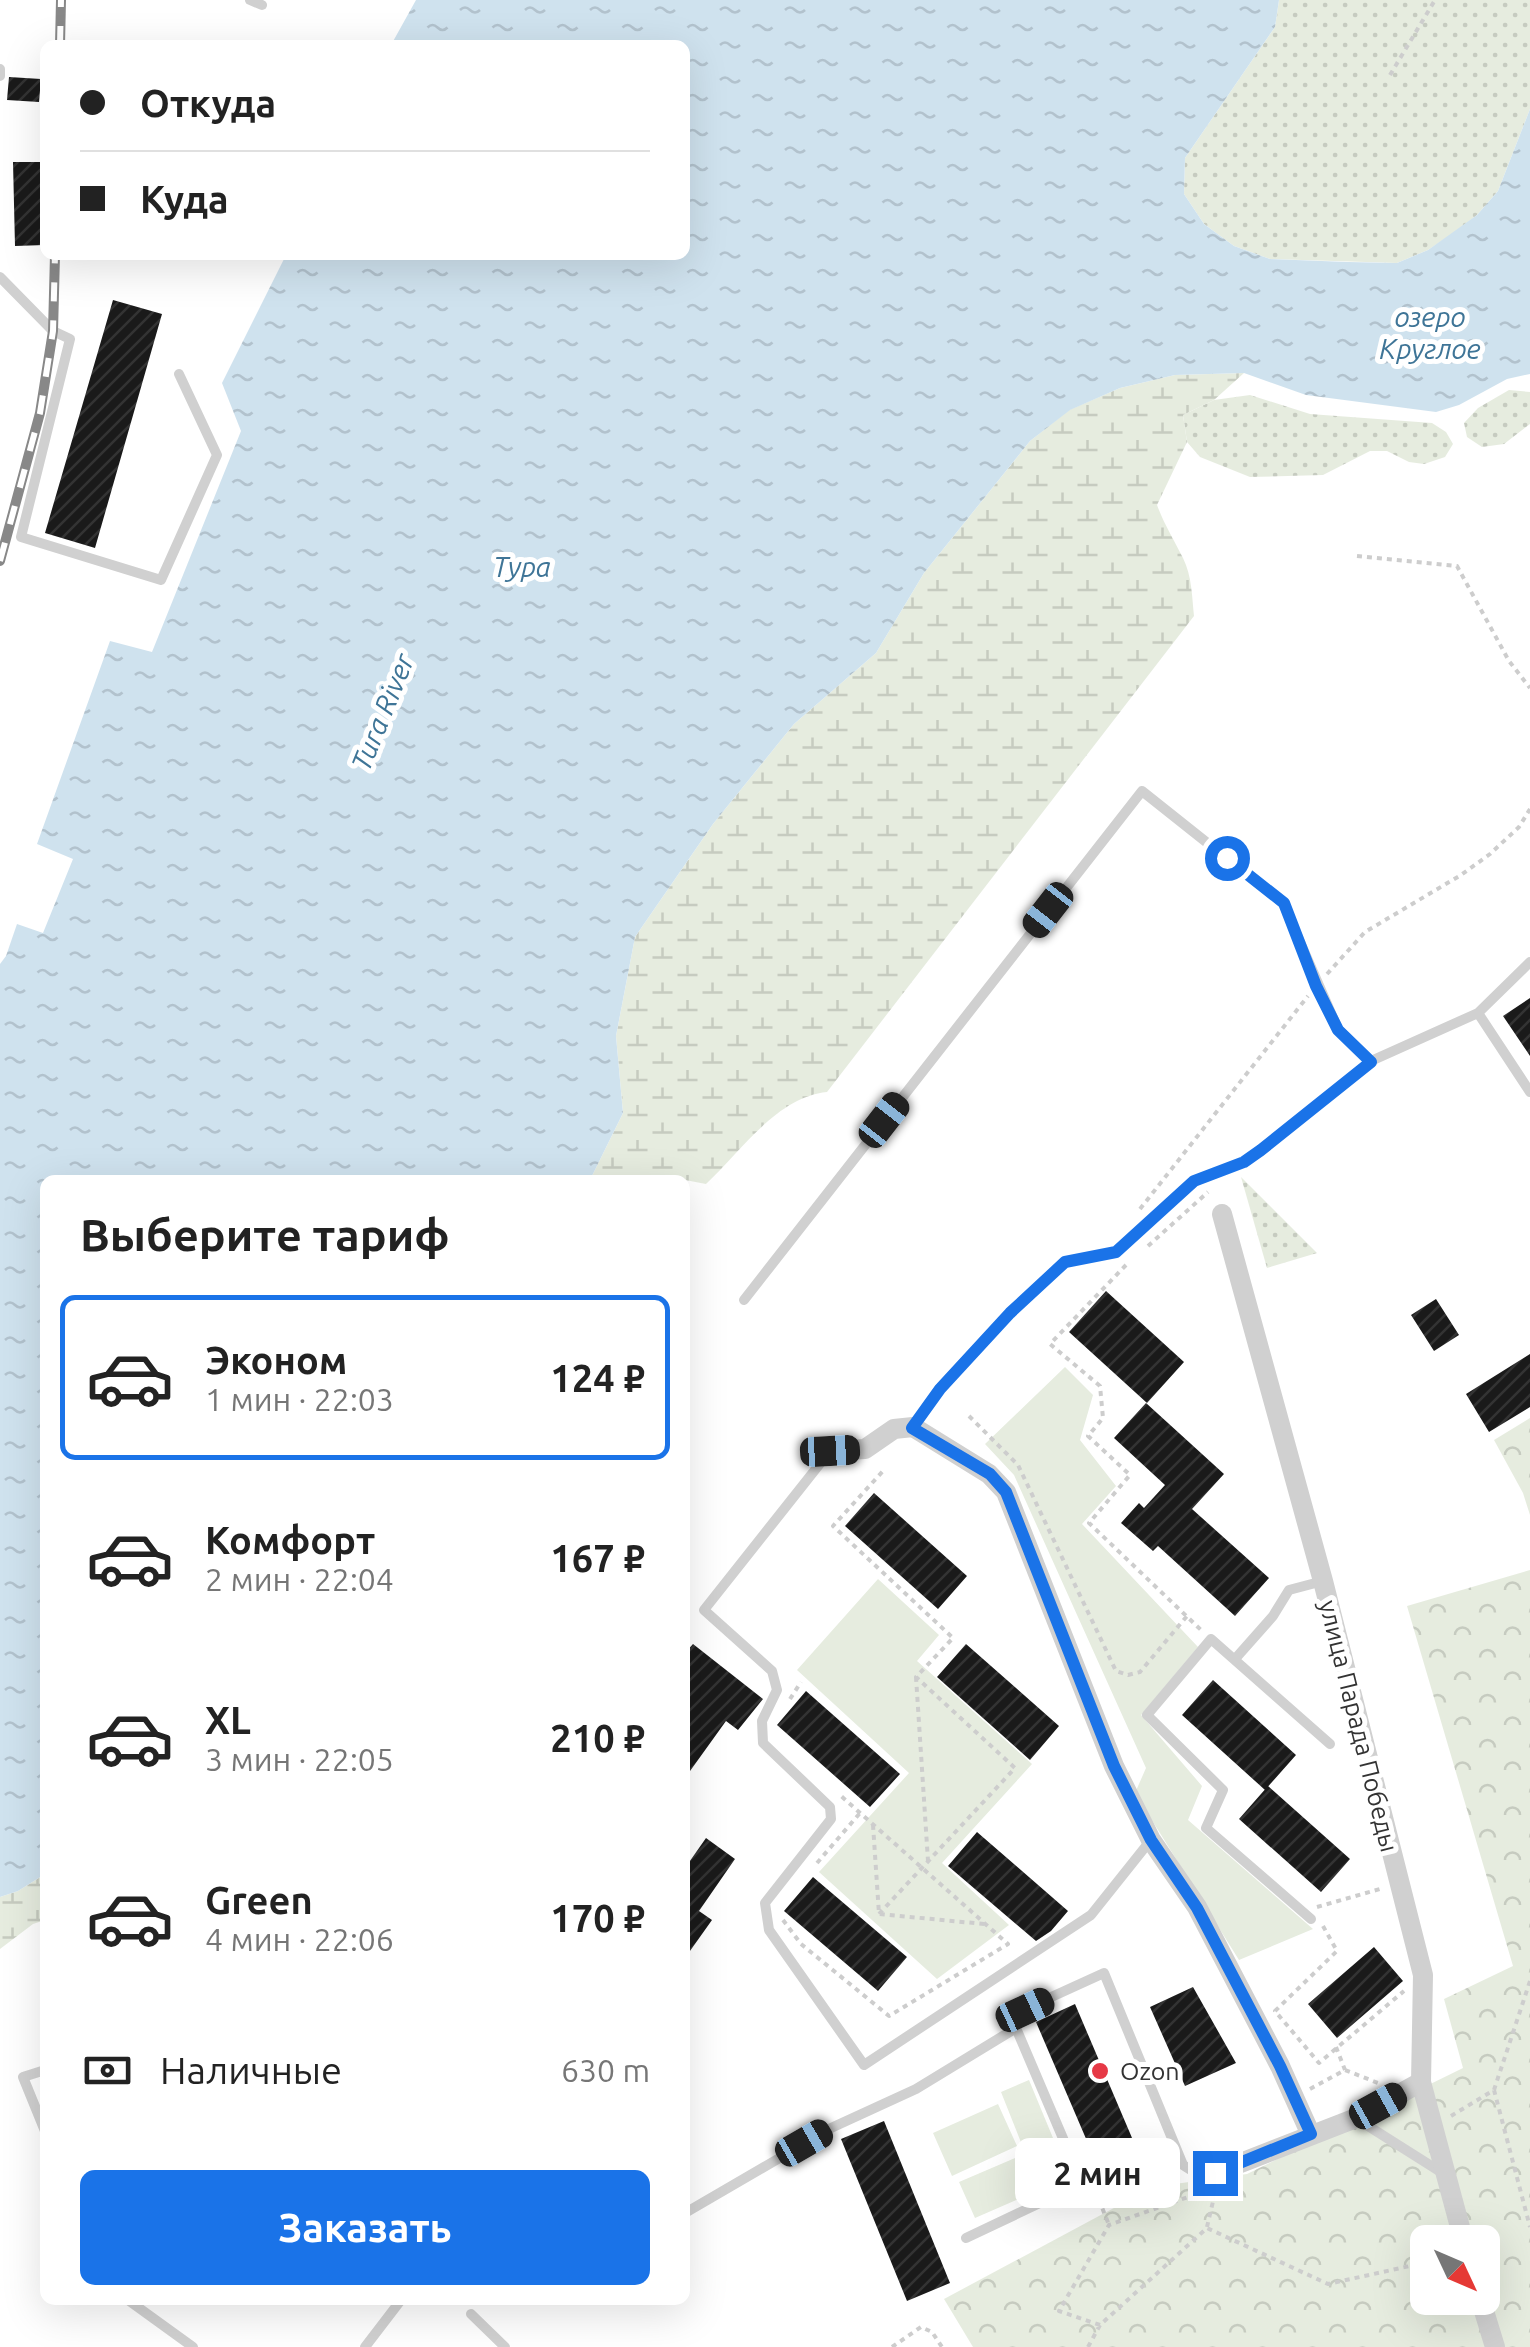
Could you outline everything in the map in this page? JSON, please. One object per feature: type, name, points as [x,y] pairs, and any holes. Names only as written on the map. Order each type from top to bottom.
[{"type":"street","name":"улица Парада Победы","points":[[1222,1214],[1323,1580],[1423,1975],[1420,2082],[1459,2225]]},
{"type":"street","points":[[830,1451],[865,1449],[894,1429],[912,1428],[990,1474],[1006,1492],[1114,1766],[1151,1840],[1197,1908],[1311,2134]]},
{"type":"street","points":[[1215,2173],[1356,2118],[1420,2082]]},
{"type":"street","points":[[1485,2315],[1495,2347]]},
{"type":"lane","points":[[250,0],[262,6]]},
{"type":"lane","points":[[0,276],[53,330],[70,339],[21,538],[160,580],[217,455],[180,374]]},
{"type":"lane","points":[[744,1300],[1142,791],[1284,903],[1316,986],[1338,1030],[1371,1062]]},
{"type":"lane","points":[[912,1428],[940,1389],[1010,1313],[1065,1262],[1116,1252],[1194,1181],[1253,1156],[1371,1062],[1478,1013],[1530,962]]},
{"type":"lane","points":[[1478,1013],[1530,1092]]},
{"type":"lane","points":[[830,1451],[704,1610],[772,1671],[776,1690],[762,1721],[763,1742],[830,1807],[831,1819],[765,1903],[769,1930],[864,2065],[1091,1914],[1151,1840]]},
{"type":"lane","points":[[1235,1659],[1273,1616],[1289,1590],[1323,1580]]},
{"type":"lane","points":[[1315,1916],[1206,1828],[1223,1790],[1147,1716],[1211,1639],[1330,1744]]},
{"type":"lane","points":[[690,2209],[831,2128],[916,2090],[1016,2028],[1025,2010],[1104,1974],[1183,2165],[1194,2172],[1215,2173]]},
{"type":"lane","points":[[966,2238],[1082,2183],[1016,2028]]},
{"type":"lane","points":[[40,2071],[23,2076],[40,2119]]},
{"type":"lane","points":[[1356,2118],[1444,2174]]},
{"type":"lane","points":[[135,2305],[193,2347]]},
{"type":"lane","points":[[365,2347],[397,2305]]},
{"type":"lane","points":[[471,2314],[505,2347]]},
{"type":"path","points":[[1390,75],[1435,0]]},
{"type":"path","points":[[1358,556],[1456,566],[1509,661],[1530,688]]},
{"type":"path","points":[[1148,1246],[1214,1188]]},
{"type":"path","points":[[1134,1258],[1050,1344],[1100,1386],[1104,1418],[1088,1436],[1130,1475],[1089,1523],[1211,1639]]},
{"type":"path","points":[[969,1416],[1018,1465],[1116,1671],[1128,1675],[1140,1672],[1188,1616]]},
{"type":"path","points":[[883,1470],[833,1526],[952,1638],[916,1677],[928,1861]]},
{"type":"path","points":[[879,1914],[1014,1768],[916,1677]]},
{"type":"path","points":[[790,1698],[801,1682]]},
{"type":"path","points":[[776,1911],[801,1944],[889,2016],[1008,1944],[834,1790]]},
{"type":"path","points":[[812,1869],[860,1813]]},
{"type":"path","points":[[873,1825],[879,1914]]},
{"type":"path","points":[[1380,1889],[1315,1916],[1337,1951],[1274,2011],[1319,2064],[1423,1975]]},
{"type":"path","points":[[879,1914],[984,1924]]},
{"type":"path","points":[[1530,1980],[1494,2090],[1530,2227]]},
{"type":"path","points":[[1336,2047],[1345,2070],[1401,2093]]},
{"type":"path","points":[[1294,2098],[1345,2070]]},
{"type":"path","points":[[1434,2127],[1494,2090]]},
{"type":"path","points":[[1088,2347],[1100,2325],[1208,2228],[1216,2188],[1108,2225],[1059,2311],[1100,2325]]},
{"type":"path","points":[[1095,2191],[1108,2225]]},
{"type":"path","points":[[1208,2228],[1328,2284],[1410,2266]]},
{"type":"path","points":[[892,2347],[921,2327],[932,2332],[942,2347]]},
{"type":"green space","points":[[1279,0],[1530,0],[1530,109],[1498,191],[1477,215],[1428,250],[1397,263],[1270,259],[1234,246],[1204,224],[1184,194],[1185,158],[1275,27]]},
{"type":"green space","points":[[1244,373],[1214,400],[1183,415],[1187,442],[1157,505],[1186,565],[1194,616],[827,1092],[809,1096],[776,1115],[706,1184],[690,1181],[690,1175],[592,1175],[623,1113],[616,1036],[635,937],[713,824],[794,724],[876,653],[924,573],[1030,441],[1069,410],[1120,388],[1175,375]]},
{"type":"green space","points":[[1509,390],[1530,392],[1530,424],[1504,444],[1482,447],[1467,437],[1464,423],[1478,408]]},
{"type":"green space","points":[[1250,395],[1310,414],[1432,423],[1446,432],[1453,444],[1445,457],[1424,464],[1409,462],[1387,451],[1370,451],[1323,475],[1250,477],[1200,457],[1187,442],[1183,415],[1214,400]]},
{"type":"green space","points":[[1241,1177],[1317,1253],[1267,1268]]},
{"type":"green space","points":[[1065,1367],[1093,1395],[1080,1440],[1116,1486],[1082,1524],[1198,1647],[1141,1715],[1202,1786],[1188,1820],[1313,1929],[1239,1960],[1135,1793],[1146,1768],[1014,1475],[985,1444]]},
{"type":"green space","points":[[1530,1418],[1530,1515],[1523,1493],[1494,1440]]},
{"type":"green space","points":[[1530,1570],[1530,2347],[973,2347],[944,2299],[1153,2187],[1247,2174],[1463,2068],[1444,1999],[1513,1966],[1407,1606]]},
{"type":"green space","points":[[878,1579],[939,1635],[917,1661],[1032,1764],[942,1863],[1009,1925],[937,1979],[819,1872],[909,1773],[797,1670]]},
{"type":"green space","points":[[40,1877],[40,1922],[0,1949],[0,1897]]},
{"type":"green space","points":[[1029,2080],[1053,2138],[1024,2150],[1001,2092]]},
{"type":"green space","points":[[998,2104],[1017,2146],[952,2176],[933,2133]]},
{"type":"green space","points":[[1020,2156],[1035,2192],[975,2218],[959,2182]]},
{"type":"water","name":"Тура","points":[[416,0],[1279,0],[1275,27],[1185,158],[1184,194],[1204,224],[1234,246],[1270,259],[1397,263],[1428,250],[1477,215],[1498,191],[1530,109],[1530,374],[1507,379],[1459,405],[1436,412],[1306,395],[1244,373],[1175,375],[1120,388],[1070,410],[1030,441],[924,573],[876,653],[794,724],[713,824],[635,937],[616,1036],[623,1113],[592,1175],[40,1175],[40,1877],[0,1897],[0,964],[17,924],[43,933],[73,859],[37,844],[110,641],[152,652],[241,431],[222,383],[284,260],[690,260],[690,40],[394,40]]},
{"type":"building","points":[[9,77],[40,79],[39,102],[7,100]]},
{"type":"building","points":[[13,162],[40,162],[40,245],[15,246]]},
{"type":"building","points":[[113,300],[162,314],[95,548],[45,533]]},
{"type":"building","points":[[1530,998],[1530,1056],[1503,1016]]},
{"type":"building","points":[[1106,1291],[1184,1362],[1147,1403],[1069,1332]]},
{"type":"building","points":[[1436,1299],[1459,1335],[1434,1351],[1411,1315]]},
{"type":"building","points":[[1530,1354],[1530,1407],[1489,1432],[1466,1394]]},
{"type":"building","points":[[1146,1403],[1224,1474],[1192,1509],[1269,1578],[1235,1616],[1158,1546],[1153,1551],[1121,1523],[1139,1503],[1144,1508],[1165,1485],[1114,1438]]},
{"type":"building","points":[[874,1493],[967,1576],[938,1609],[845,1526]]},
{"type":"building","points":[[693,1644],[763,1699],[738,1730],[726,1721],[690,1771]]},
{"type":"building","points":[[966,1644],[1059,1726],[1030,1760],[937,1677]]},
{"type":"building","points":[[1213,1680],[1296,1755],[1265,1790],[1182,1715]]},
{"type":"building","points":[[806,1691],[900,1774],[870,1807],[777,1725]]},
{"type":"building","points":[[1268,1786],[1350,1859],[1321,1892],[1239,1819]]},
{"type":"building","points":[[977,1832],[1068,1911],[1036,1941],[948,1866]]},
{"type":"building","points":[[706,1838],[735,1859],[699,1911],[712,1920],[690,1951],[690,1861]]},
{"type":"building","points":[[813,1877],[907,1957],[878,1991],[784,1911]]},
{"type":"building","points":[[1374,1947],[1403,1981],[1337,2038],[1308,2004]]},
{"type":"building","points":[[1193,1987],[1236,2063],[1185,2086],[1150,2007]]},
{"type":"building","points":[[1075,2004],[1144,2166],[1105,2183],[1036,2022]]},
{"type":"building","points":[[884,2121],[950,2283],[907,2301],[841,2139]]},
{"type":"railway","points":[[60,40],[61,0]]},
{"type":"railway","points":[[0,561],[40,413],[53,331],[55,260]]},
{"type":"place","name":"Ozon","points":[[1100,2071]]},
{"type":"route","points":[[1215,2173],[1311,2134],[1197,1908],[1151,1840],[1114,1766],[1006,1492],[990,1474],[912,1428],[940,1389],[1010,1313],[1065,1262],[1116,1252],[1194,1181],[1244,1162],[1371,1062],[1338,1030],[1316,986],[1284,903],[1227,858]]},
{"type":"water label","name":"озеро Круглое","points":[[1430,332]]},
{"type":"water label","name":"Tura River","points":[[382,712]]}]
